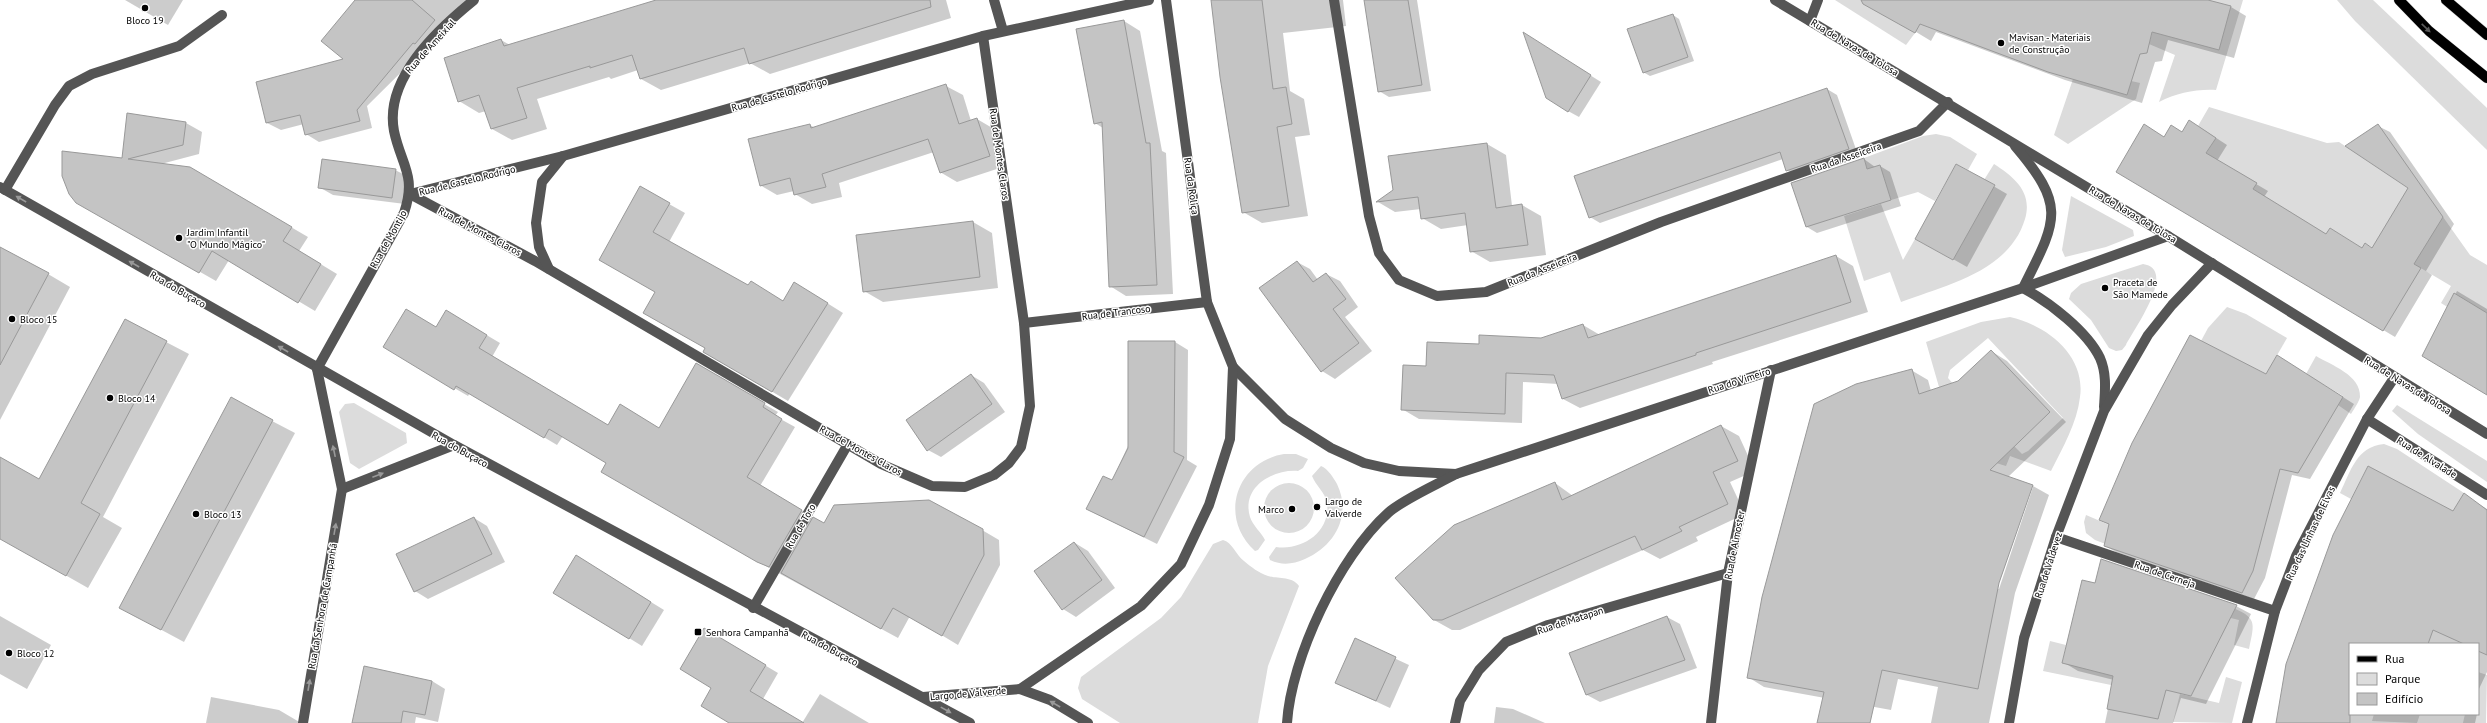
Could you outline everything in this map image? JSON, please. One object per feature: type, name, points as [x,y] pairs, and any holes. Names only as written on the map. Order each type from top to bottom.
[{"type":"main road","points":[[2398,0],[2429,31],[2487,78]]},
{"type":"main road","points":[[2446,0],[2487,35]]},
{"type":"street","name":"Rua de Ameixial","points":[[403,76],[437,34],[474,0]]},
{"type":"street","points":[[994,0],[1003,31]]},
{"type":"street","name":"Rua de Castelo Rodrigo","points":[[410,194],[563,156],[983,36],[1149,0]]},
{"type":"street","name":"Rua da Roliça","points":[[1166,0],[1207,302],[1233,367]]},
{"type":"street","name":"Rua da Asseiceira","points":[[1334,0],[1369,216],[1379,253],[1398,280],[1437,296],[1486,292],[1661,222],[1919,131],[1948,102]]},
{"type":"street","name":"Rua de Navas de Tolosa","points":[[1775,0],[2009,139],[2487,434]]},
{"type":"street","points":[[1810,21],[1818,0]]},
{"type":"street","name":"Rua do Buçaco","points":[[222,14],[179,46],[92,74],[69,86],[55,105],[2,188],[317,369],[454,445],[753,608],[922,697]]},
{"type":"street","name":"Rua de Montes Claros","points":[[410,194],[549,269],[881,464],[932,486],[965,487],[994,475],[1009,463],[1021,447],[1030,406],[1024,323],[983,36]]},
{"type":"street","name":"Rua de Montijo","points":[[317,369],[404,213],[410,194],[408,173],[394,130],[393,102],[403,76]]},
{"type":"street","points":[[2009,139],[2047,187],[2052,206],[2048,232],[2023,288]]},
{"type":"street","points":[[549,269],[539,247],[536,222],[542,182],[563,156]]},
{"type":"street","points":[[2023,288],[2168,236]]},
{"type":"street","points":[[2104,411],[2148,335],[2172,305],[2212,263]]},
{"type":"street","points":[[2023,288],[2043,299],[2061,313],[2080,333],[2100,358],[2106,381],[2104,411]]},
{"type":"street","name":"Rua do Vimeiro","points":[[1456,474],[2023,288]]},
{"type":"street","name":"Rua de Trancoso","points":[[1024,323],[1207,302]]},
{"type":"street","points":[[1233,367],[1286,419],[1331,448],[1364,463],[1399,471],[1456,474]]},
{"type":"street","name":"Largo de Valverde","points":[[1020,689],[1142,606],[1181,564],[1209,505],[1230,439],[1233,367]]},
{"type":"street","name":"Rua da Senhora de Campanhã","points":[[303,723],[342,489],[317,369]]},
{"type":"street","name":"Rua de Almoster","points":[[1711,723],[1728,573],[1771,370]]},
{"type":"street","name":"Rua das Linhas de Elvas","points":[[2247,723],[2275,611],[2296,556],[2367,419],[2394,378]]},
{"type":"street","name":"Rua de Valdevez","points":[[2009,723],[2024,638],[2056,537],[2104,411]]},
{"type":"street","name":"Rua de Alvalade","points":[[2367,419],[2487,495]]},
{"type":"street","name":"Rua de Toro","points":[[753,608],[848,444]]},
{"type":"street","points":[[342,489],[454,445]]},
{"type":"street","points":[[1287,723],[1300,659],[1322,605],[1353,553],[1388,512],[1456,474]]},
{"type":"street","name":"Rua de Cerneja","points":[[2056,537],[2275,611]]},
{"type":"street","name":"Rua de Matapan","points":[[1455,723],[1460,701],[1475,676],[1506,642],[1548,625],[1728,573]]},
{"type":"street","name":"Largo de Valverde","points":[[922,697],[1020,689],[1050,700],[1088,723]]},
{"type":"street","name":"Largo de Valverde","points":[[922,697],[970,723]]},
{"type":"green space","points":[[1835,0],[1861,0],[1915,33],[1906,45]]},
{"type":"green space","points":[[2162,0],[2243,0],[2216,90],[2187,92],[2159,102],[2175,55],[2149,44]]},
{"type":"green space","points":[[2337,0],[2373,0],[2487,108],[2487,150],[2355,21]]},
{"type":"green space","points":[[2073,79],[2127,95],[2131,81],[2140,83],[2136,99],[2068,144],[2054,135]]},
{"type":"green space","points":[[2209,107],[2327,143],[2339,142],[2408,188],[2435,229],[2443,217],[2470,255],[2487,265],[2487,313],[2484,312],[2476,325],[2441,303],[2451,286],[2414,264],[2410,270],[2365,243],[2362,248],[2330,228],[2326,235],[2253,189],[2256,183],[2202,160],[2216,138],[2198,126]]},
{"type":"green space","points":[[1936,134],[1950,137],[1977,154],[1968,170],[1956,164],[1935,201],[1918,192],[1891,200],[1880,165],[1867,169],[1864,158],[1923,136]]},
{"type":"green space","points":[[1994,164],[2008,174],[2020,186],[2024,193],[2027,209],[2025,219],[2017,237],[2005,252],[1991,264],[1974,274],[1901,302],[1890,272],[1864,281],[1844,216],[1881,204],[1903,260],[1915,239],[1953,260],[1995,185],[1984,180]]},
{"type":"green space","points":[[2071,196],[2133,230],[2134,236],[2106,247],[2065,257],[2062,250]]},
{"type":"green space","points":[[2143,264],[2153,268],[2156,277],[2155,288],[2144,314],[2126,345],[2122,350],[2116,351],[2109,348],[2091,320],[2069,299],[2071,293],[2081,284]]},
{"type":"green space","points":[[2227,307],[2246,314],[2287,338],[2261,383],[2201,341],[2208,328]]},
{"type":"green space","points":[[2010,317],[2024,321],[2050,335],[2061,344],[2070,355],[2077,368],[2080,382],[2080,397],[2076,416],[2069,435],[2051,471],[2010,456],[2006,466],[1983,459],[1998,430],[2022,454],[2028,451],[2063,418],[1988,338],[1950,370],[1948,378],[1982,416],[1939,387],[1926,342],[1981,322]]},
{"type":"green space","points":[[2316,356],[2337,367],[2356,383],[2359,389],[2360,397],[2351,414],[2338,405],[2343,396],[2306,374]]},
{"type":"green space","points":[[354,403],[406,433],[407,443],[359,469],[350,463],[339,412],[345,404]]},
{"type":"green space","points":[[2397,405],[2487,461],[2487,482],[2418,434],[2392,411]]},
{"type":"green space","points":[[2384,444],[2397,449],[2464,493],[2446,524],[2368,467],[2351,499],[2340,493],[2351,469],[2361,455],[2375,446]]},
{"type":"green space","points":[[1284,454],[1296,454],[1308,459],[1303,468],[1298,471],[1279,473],[1261,482],[1250,497],[1248,506],[1250,517],[1265,540],[1258,550],[1255,551],[1244,537],[1237,523],[1235,507],[1238,493],[1244,479],[1254,468],[1267,459]]},
{"type":"green space","points":[[1321,466],[1332,476],[1337,484],[1341,496],[1343,507],[1338,528],[1325,546],[1305,559],[1288,564],[1270,560],[1269,557],[1276,547],[1296,546],[1305,542],[1319,531],[1324,523],[1327,513],[1326,499],[1312,476]]},
{"type":"green space","points":[[1284,483],[1294,483],[1307,490],[1314,503],[1314,513],[1307,526],[1294,533],[1284,533],[1275,529],[1268,522],[1264,513],[1264,503],[1268,494],[1275,487]]},
{"type":"green space","points":[[2086,515],[2140,538],[2140,557],[2095,540],[2086,533],[2084,522]]},
{"type":"green space","points":[[1223,540],[1229,543],[1244,561],[1258,572],[1268,576],[1289,579],[1299,586],[1268,666],[1258,723],[1120,723],[1082,699],[1078,688],[1081,677],[1161,618],[1181,597],[1213,544]]},
{"type":"green space","points":[[2167,585],[2111,685],[2043,671],[2050,641],[2066,645],[2062,663]]},
{"type":"green space","points":[[2229,606],[2245,614],[2252,622],[2253,626],[2249,649],[2234,645],[2239,620],[2210,613]]},
{"type":"green space","points":[[2479,672],[2487,675],[2486,723],[2463,723],[2465,715],[2479,715]]},
{"type":"green space","points":[[2226,677],[2242,682],[2232,723],[2173,722],[2180,694],[2219,703]]},
{"type":"green space","points":[[2374,715],[2420,715],[2417,723],[2372,721]]},
{"type":"building","points":[[355,0],[412,0],[435,20],[415,44],[413,43],[357,110],[360,121],[305,135],[300,115],[266,123],[256,82],[343,59],[321,41]]},
{"type":"building","points":[[656,0],[930,0],[931,7],[749,64],[744,48],[640,79],[632,55],[590,68],[590,66],[517,88],[527,118],[491,129],[479,95],[458,102],[444,58],[501,39],[504,46]]},
{"type":"building","points":[[1211,0],[1262,0],[1273,89],[1286,87],[1292,124],[1277,127],[1289,206],[1242,213],[1220,77]]},
{"type":"building","points":[[1364,0],[1408,0],[1422,85],[1378,92]]},
{"type":"building","points":[[1861,0],[2208,0],[2231,6],[2219,50],[2152,32],[2147,53],[2140,54],[2127,95],[2048,72],[1920,24],[1915,33],[1863,4]]},
{"type":"building","points":[[1673,14],[1688,57],[1643,73],[1627,29]]},
{"type":"building","points":[[1124,20],[1146,143],[1150,143],[1157,285],[1109,287],[1102,122],[1094,124],[1076,29]]},
{"type":"building","points":[[1523,32],[1591,75],[1568,112],[1546,98]]},
{"type":"building","points":[[946,84],[959,124],[977,118],[990,156],[940,173],[928,139],[822,174],[826,187],[794,195],[790,178],[760,186],[748,139],[810,124],[811,128]]},
{"type":"building","points":[[1827,88],[1849,149],[1786,171],[1780,152],[1589,218],[1574,176]]},
{"type":"building","name":"Jardim Infantil \"O Mundo Mágico\"","points":[[127,113],[186,122],[183,145],[128,159],[190,167],[292,227],[283,241],[321,264],[298,303],[212,251],[199,273],[76,203],[69,194],[62,176],[62,151],[122,158]]},
{"type":"building","points":[[2189,120],[2216,138],[2206,153],[2257,183],[2253,189],[2326,234],[2330,228],[2362,248],[2365,243],[2372,248],[2408,188],[2345,146],[2378,124],[2443,217],[2414,264],[2421,268],[2383,331],[2116,172],[2144,124],[2164,137],[2171,125],[2182,132]]},
{"type":"building","points":[[1487,143],[1496,208],[1522,204],[1528,245],[1470,252],[1465,213],[1421,219],[1418,197],[1376,202],[1393,190],[1388,156]]},
{"type":"building","points":[[1864,158],[1867,169],[1880,165],[1891,200],[1806,227],[1791,183]]},
{"type":"building","points":[[322,159],[396,169],[392,198],[318,188]]},
{"type":"building","points":[[1956,164],[1995,185],[1953,260],[1915,239]]},
{"type":"building","points":[[640,186],[670,203],[653,232],[748,285],[751,281],[783,301],[794,282],[828,303],[772,392],[703,352],[705,348],[643,313],[655,292],[599,260]]},
{"type":"building","points":[[973,221],[980,277],[863,292],[856,235]]},
{"type":"building","name":"Bloco 15","points":[[0,247],[49,273],[0,365]]},
{"type":"building","points":[[1836,255],[1851,302],[1562,399],[1554,375],[1506,373],[1505,414],[1401,410],[1403,365],[1426,366],[1427,342],[1479,344],[1479,335],[1541,338],[1583,324],[1588,338]]},
{"type":"building","points":[[1297,261],[1313,282],[1326,273],[1346,299],[1333,309],[1359,343],[1321,372],[1259,288]]},
{"type":"building","points":[[2454,293],[2487,313],[2487,395],[2422,356]]},
{"type":"building","points":[[406,309],[436,327],[446,310],[487,335],[479,348],[608,425],[620,404],[659,428],[696,363],[765,403],[763,407],[782,419],[747,477],[802,510],[769,567],[757,562],[601,472],[606,463],[549,429],[544,438],[456,386],[454,390],[383,347]]},
{"type":"building","points":[[125,319],[167,341],[81,503],[100,514],[66,576],[0,539],[0,457],[39,479]]},
{"type":"building","points":[[2190,335],[2266,374],[2277,355],[2343,397],[2298,473],[2280,469],[2253,571],[2242,593],[2104,546],[2109,524],[2099,520],[2132,443]]},
{"type":"building","points":[[1128,341],[1175,341],[1174,452],[1184,457],[1144,537],[1086,509],[1103,476],[1112,480],[1128,448]]},
{"type":"building","points":[[1991,350],[2050,412],[1990,470],[2033,485],[1999,583],[1978,689],[1882,670],[1870,723],[1817,723],[1824,692],[1747,678],[1762,597],[1814,404],[1856,384],[1912,369],[1919,394],[1958,381]]},
{"type":"building","points":[[971,374],[992,404],[927,451],[906,420]]},
{"type":"building","name":"Bloco 13","points":[[231,397],[273,420],[161,630],[119,608]]},
{"type":"building","points":[[1721,425],[1738,461],[1713,472],[1728,504],[1679,527],[1682,531],[1642,550],[1635,536],[1442,620],[1433,620],[1395,578],[1454,525],[1555,482],[1562,500]]},
{"type":"building","points":[[2368,466],[2453,511],[2464,493],[2487,510],[2487,655],[2479,651],[2479,643],[2462,643],[2433,630],[2428,643],[2349,643],[2350,723],[2276,723],[2286,664],[2333,535]]},
{"type":"building","points":[[929,500],[983,529],[984,555],[942,636],[893,608],[881,629],[781,573],[813,517],[824,523],[834,505]]},
{"type":"building","points":[[474,517],[492,554],[414,592],[396,554]]},
{"type":"building","points":[[1074,542],[1102,580],[1062,610],[1034,571]]},
{"type":"building","points":[[576,555],[651,602],[629,639],[553,593]]},
{"type":"building","points":[[2101,559],[2237,605],[2191,696],[2166,690],[2158,719],[2107,709],[2113,676],[2062,663],[2082,580],[2095,583]]},
{"type":"building","points":[[1667,616],[1685,660],[1586,695],[1569,653]]},
{"type":"building","points":[[704,628],[766,665],[750,691],[804,723],[729,723],[701,706],[711,688],[680,669]]},
{"type":"building","points":[[1355,638],[1396,657],[1376,701],[1335,683]]},
{"type":"building","points":[[364,666],[432,681],[425,715],[403,711],[401,723],[352,723]]},
{"type":"place","name":"Bloco 19","points":[[145,8]]},
{"type":"place","name":"Mavisan - Materiais de Construção","points":[[2001,43]]},
{"type":"place","name":"Jardim Infantil \"O Mundo Mágico\"","points":[[179,238]]},
{"type":"place","name":"Praceta de São Mamede","points":[[2105,288]]},
{"type":"place","name":"Bloco 15","points":[[12,319]]},
{"type":"place","name":"Bloco 14","points":[[110,398]]},
{"type":"place","name":"Largo de Valverde","points":[[1317,507]]},
{"type":"place","name":"Marco","points":[[1292,509]]},
{"type":"place","name":"Bloco 13","points":[[196,514]]},
{"type":"place","name":"Senhora Campanhã","points":[[698,632]]},
{"type":"place","name":"Bloco 12","points":[[9,653]]}]
